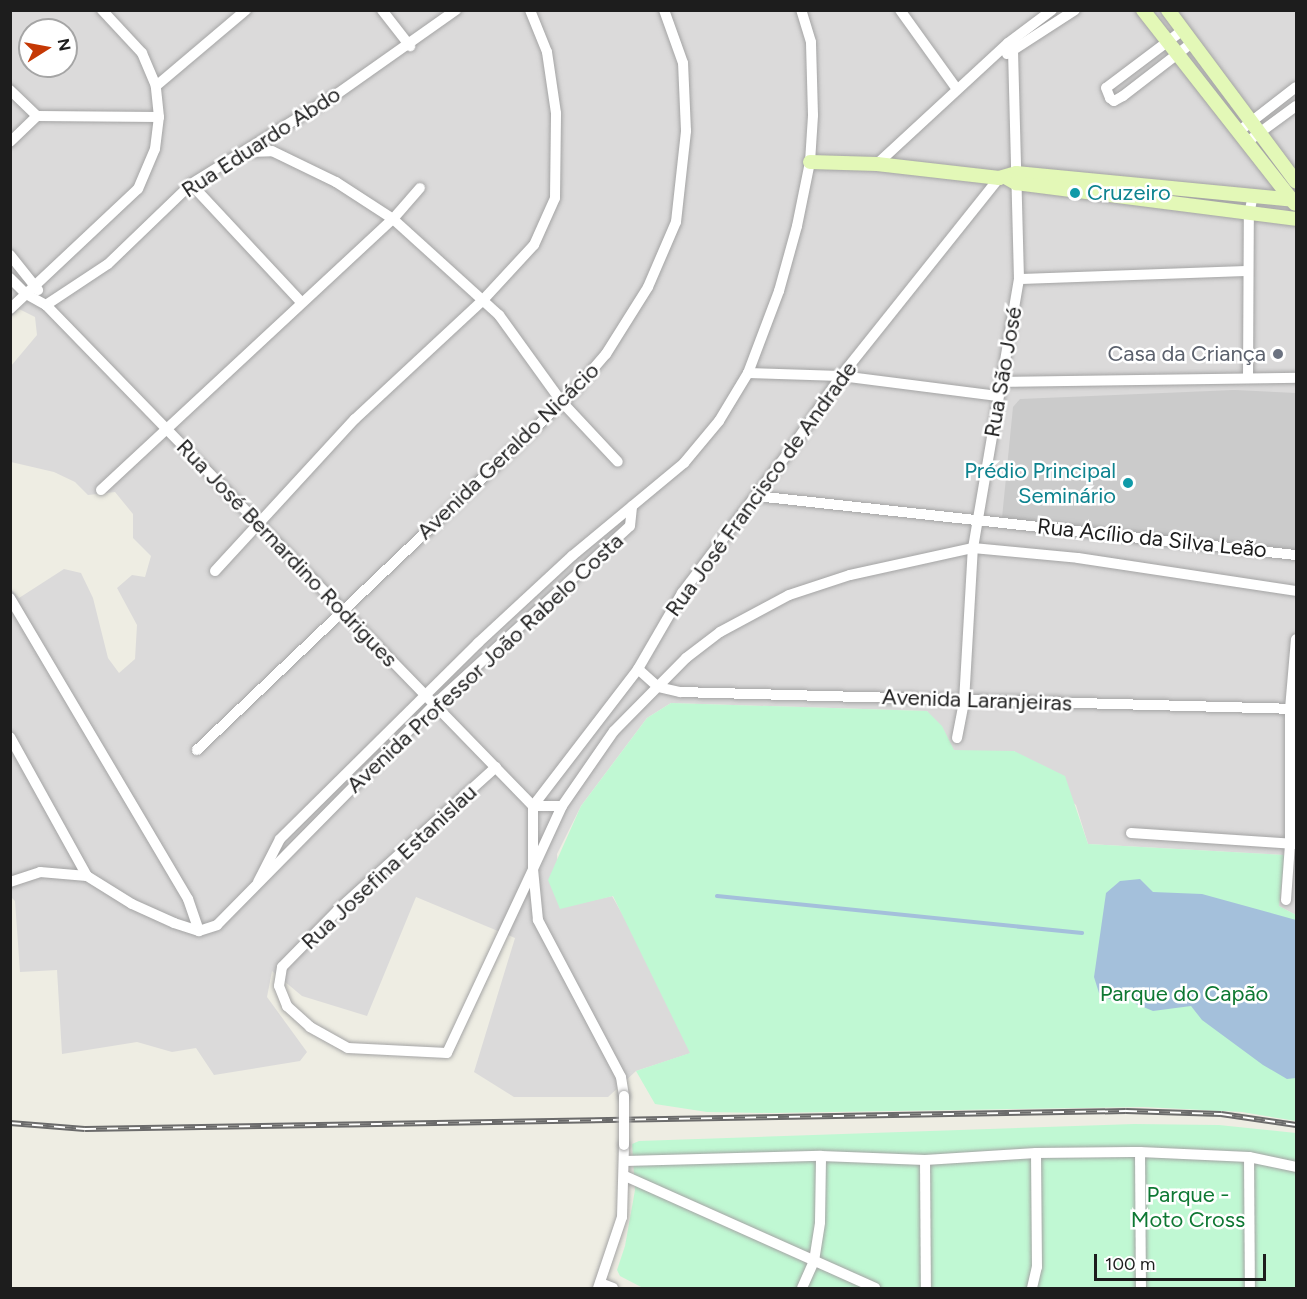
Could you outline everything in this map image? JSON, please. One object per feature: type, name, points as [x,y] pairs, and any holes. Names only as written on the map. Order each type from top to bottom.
[{"type":"street","points":[[10,309],[138,189],[155,149],[159,117],[156,86],[142,52],[102,10]]},
{"type":"street","points":[[156,86],[246,10]]},
{"type":"street","points":[[382,10],[410,46]]},
{"type":"street","name":"Rua Eduardo Abdo","points":[[43,302],[108,264],[191,184],[246,152],[410,46],[456,10]]},
{"type":"street","points":[[215,572],[257,523],[354,419],[483,300],[534,245],[555,198],[556,113],[547,52],[530,10]]},
{"type":"street","name":"Avenida Geraldo Nicácio","points":[[197,750],[561,401],[606,354],[648,287],[676,222],[686,131],[683,63],[664,10]]},
{"type":"street","name":"Avenida Professor João Rabelo Costa","points":[[200,931],[224,920],[258,882],[434,705],[630,526],[632,506],[684,463],[719,421],[748,373],[779,291],[810,162],[811,42],[801,10]]},
{"type":"street","points":[[900,10],[956,88]]},
{"type":"street","points":[[1010,48],[1052,10]]},
{"type":"street","points":[[877,164],[956,88],[1010,48],[1075,10]]},
{"type":"street","points":[[1143,10],[1295,202]]},
{"type":"street","points":[[1168,10],[1296,182]]},
{"type":"street","points":[[1184,30],[1106,88],[1110,98],[1114,101],[1123,96],[1193,42]]},
{"type":"street","name":"Rua São José","points":[[957,738],[964,702],[973,548],[1019,279],[1009,178],[1010,48]]},
{"type":"street","points":[[10,90],[37,116],[159,117]]},
{"type":"street","points":[[1292,91],[1296,105],[1260,132],[1243,137],[1251,121],[1292,91]]},
{"type":"street","points":[[10,142],[37,116]]},
{"type":"street","points":[[246,152],[272,151],[336,182],[393,219],[499,315],[561,401],[618,462]]},
{"type":"street","points":[[810,162],[877,164],[1009,178],[1296,219]]},
{"type":"street","points":[[1009,178],[1208,190],[1295,202]]},
{"type":"street","name":"Rua José Francisco de Andrade","points":[[533,806],[638,669],[682,593],[756,496],[841,376],[1009,178]]},
{"type":"street","points":[[191,184],[300,301]]},
{"type":"street","points":[[101,490],[168,430],[300,301],[393,219],[420,188]]},
{"type":"street","points":[[1204,206],[1208,190]]},
{"type":"street","points":[[1248,378],[1249,214],[1253,195]]},
{"type":"street","points":[[10,255],[36,286]]},
{"type":"street","points":[[1019,279],[1248,271]]},
{"type":"street","name":"Rua José Bernardino Rodrigues","points":[[10,279],[26,294],[43,302],[533,806]]},
{"type":"street","name":"Rua José Bernardino Rodrigues","points":[[36,286],[43,302]]},
{"type":"street","points":[[748,373],[841,376],[998,396]]},
{"type":"street","points":[[1000,382],[1296,378]]},
{"type":"street","name":"Rua Acílio da Silva Leão","points":[[756,496],[1296,555]]},
{"type":"street","points":[[258,882],[269,854],[280,839],[317,805],[478,643],[572,556],[632,506]]},
{"type":"street","points":[[533,870],[562,806],[614,731],[658,687],[720,632],[789,595],[850,575],[973,548],[1078,558],[1296,591]]},
{"type":"street","points":[[572,556],[583,567]]},
{"type":"street","points":[[10,598],[188,899],[200,931]]},
{"type":"street","points":[[1286,900],[1293,844],[1293,709],[1296,639]]},
{"type":"street","points":[[478,643],[488,655]]},
{"type":"street","points":[[638,669],[658,687]]},
{"type":"street","name":"Avenida Laranjeiras","points":[[658,687],[680,692],[964,702],[1293,709]]},
{"type":"street","points":[[10,736],[87,876]]},
{"type":"street","name":"Rua Josefina Estanislau","points":[[496,767],[338,910],[282,967],[279,986],[287,1006],[332,1042],[348,1048],[443,1054],[451,1048],[533,870]]},
{"type":"street","points":[[317,805],[325,815]]},
{"type":"street","points":[[562,806],[533,806],[533,870],[538,920],[621,1077],[624,1096],[625,1161],[622,1217],[599,1286],[613,1288]]},
{"type":"street","points":[[1131,833],[1293,844]]},
{"type":"street","points":[[10,882],[40,872],[87,876],[132,904],[200,931]]},
{"type":"street","points":[[625,1161],[821,1156],[925,1160],[1036,1152],[1140,1152],[1249,1158],[1296,1167]]},
{"type":"street","points":[[1032,1288],[1037,1267],[1036,1152]]},
{"type":"street","points":[[1140,1152],[1141,1288]]},
{"type":"street","points":[[802,1288],[814,1261],[820,1222],[821,1156]]},
{"type":"street","points":[[1249,1158],[1250,1288]]},
{"type":"street","points":[[925,1160],[926,1288]]},
{"type":"street","points":[[625,1176],[875,1288]]},
{"type":"shaded area","points":[[11,11],[1296,11],[1296,915],[1279,906],[1285,855],[1088,844],[1076,805],[1014,751],[954,751],[927,711],[671,703],[647,718],[581,806],[557,854],[560,908],[612,896],[666,991],[691,1053],[636,1071],[608,1097],[514,1097],[474,1072],[515,938],[416,897],[367,1016],[302,996],[272,971],[267,997],[307,1052],[300,1061],[214,1075],[196,1048],[172,1052],[137,1042],[62,1054],[57,970],[20,972],[15,901],[11,897],[11,589],[19,598],[64,569],[81,573],[93,598],[108,658],[119,673],[135,659],[137,625],[117,588],[132,575],[145,577],[151,556],[133,538],[133,514],[115,492],[88,495],[75,482],[54,472],[11,462],[11,366],[37,335],[35,317],[19,309],[11,317]]},
{"type":"shaded area","points":[[1234,390],[1296,393],[1296,551],[1002,518],[1013,407],[1020,399]]},
{"type":"green space","name":"Parque do Capão","points":[[671,703],[927,711],[942,726],[954,750],[1014,751],[1065,776],[1088,844],[1285,855],[1279,906],[1296,915],[1296,1121],[1242,1112],[1144,1107],[771,1113],[707,1112],[655,1104],[636,1071],[690,1053],[613,896],[560,909],[548,880],[581,806],[647,718]]},
{"type":"green space","name":"Parque - Moto Cross","points":[[1134,1124],[1219,1125],[1296,1133],[1296,1288],[643,1288],[620,1276],[617,1270],[625,1246],[635,1190],[632,1144],[639,1141]]},
{"type":"water","points":[[1140,879],[1153,892],[1202,894],[1296,920],[1296,1078],[1287,1079],[1263,1065],[1202,1020],[1191,1006],[1153,1011],[1136,1004],[1129,997],[1109,999],[1099,993],[1094,977],[1106,893],[1120,881]]},
{"type":"waterway","points":[[717,896],[1082,933]]},
{"type":"railway","points":[[10,1123],[85,1129],[1126,1111],[1221,1114],[1296,1125]]},
{"type":"place","name":"Cruzeiro","points":[[1075,193]]},
{"type":"place","name":"Casa da Criança","points":[[1278,354]]},
{"type":"place","name":"Prédio Principal Seminário","points":[[1128,483]]}]
